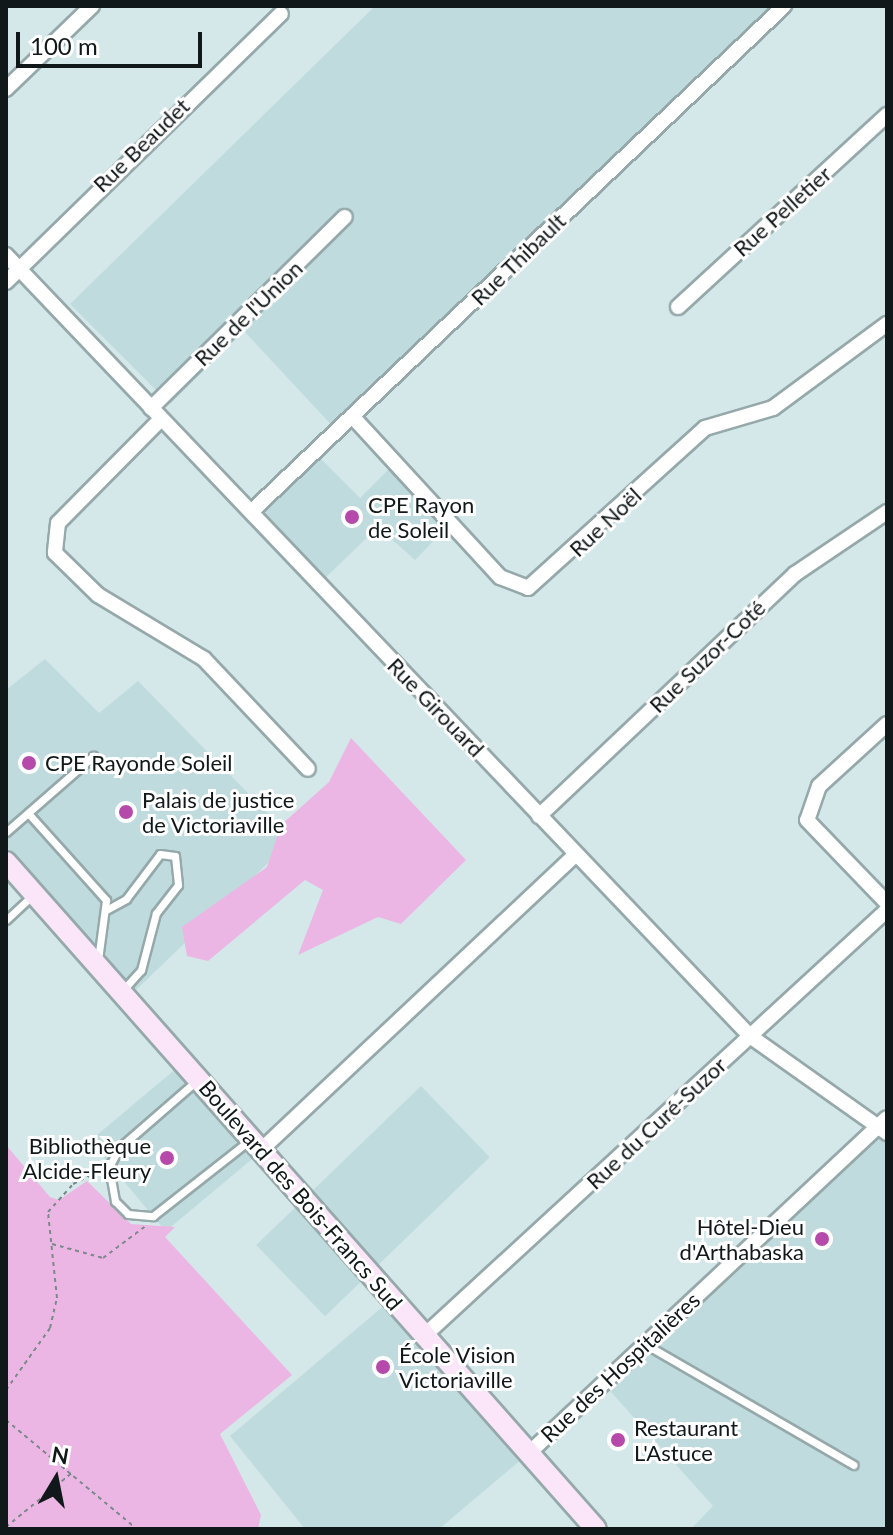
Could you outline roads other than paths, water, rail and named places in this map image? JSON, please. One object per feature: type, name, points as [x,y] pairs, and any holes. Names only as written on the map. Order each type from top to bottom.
[{"type":"street","points":[[6,89],[92,6]]},
{"type":"street","name":"Rue Thibault","points":[[251,512],[784,6]]},
{"type":"street","name":"Rue Beaudet","points":[[6,282],[281,14]]},
{"type":"street","name":"Rue Pelletier","points":[[678,307],[887,115]]},
{"type":"street","name":"Rue de l'Union","points":[[308,769],[204,659],[98,595],[55,553],[58,523],[156,413],[345,217]]},
{"type":"street","name":"Rue Girouard","points":[[6,255],[750,1036],[884,1126]]},
{"type":"street","name":"Rue Noël","points":[[352,416],[500,577],[528,588],[705,428],[773,408],[887,324]]},
{"type":"street","name":"Rue Suzor-Coté","points":[[539,816],[795,574],[887,512]]},
{"type":"street","points":[[887,724],[819,786],[807,820],[887,903]]},
{"type":"street","points":[[256,1145],[575,855]]},
{"type":"street","name":"Boulevard des Bois-Francs Sud","points":[[6,862],[596,1529]]},
{"type":"street","name":"Rue du Curé-Suzor","points":[[425,1335],[887,910]]},
{"type":"street","name":"Rue des Hospitalières","points":[[529,1453],[884,1126]]},
{"type":"lane","points":[[6,832],[93,756]]},
{"type":"lane","points":[[28,813],[108,909]]},
{"type":"lane","points":[[97,965],[108,909],[126,899],[160,854],[175,856],[178,885],[156,913],[141,970],[121,992]]},
{"type":"lane","points":[[6,920],[34,894]]},
{"type":"lane","points":[[198,1079],[119,1148],[109,1167],[115,1201],[128,1214],[153,1216],[256,1145]]},
{"type":"lane","points":[[645,1344],[854,1465]]},
{"type":"place","name":"CPE Rayon de Soleil","points":[[352,517]]},
{"type":"place","name":"CPE Rayonde Soleil","points":[[29,763]]},
{"type":"place","name":"Palais de justice de Victoriaville","points":[[126,812]]},
{"type":"place","name":"Bibliothèque Alcide-Fleury","points":[[167,1158]]},
{"type":"place","name":"Hôtel-Dieu d'Arthabaska","points":[[822,1239]]},
{"type":"place","name":"École Vision Victoriaville","points":[[383,1367]]},
{"type":"place","name":"Restaurant L'Astuce","points":[[618,1440]]}]
